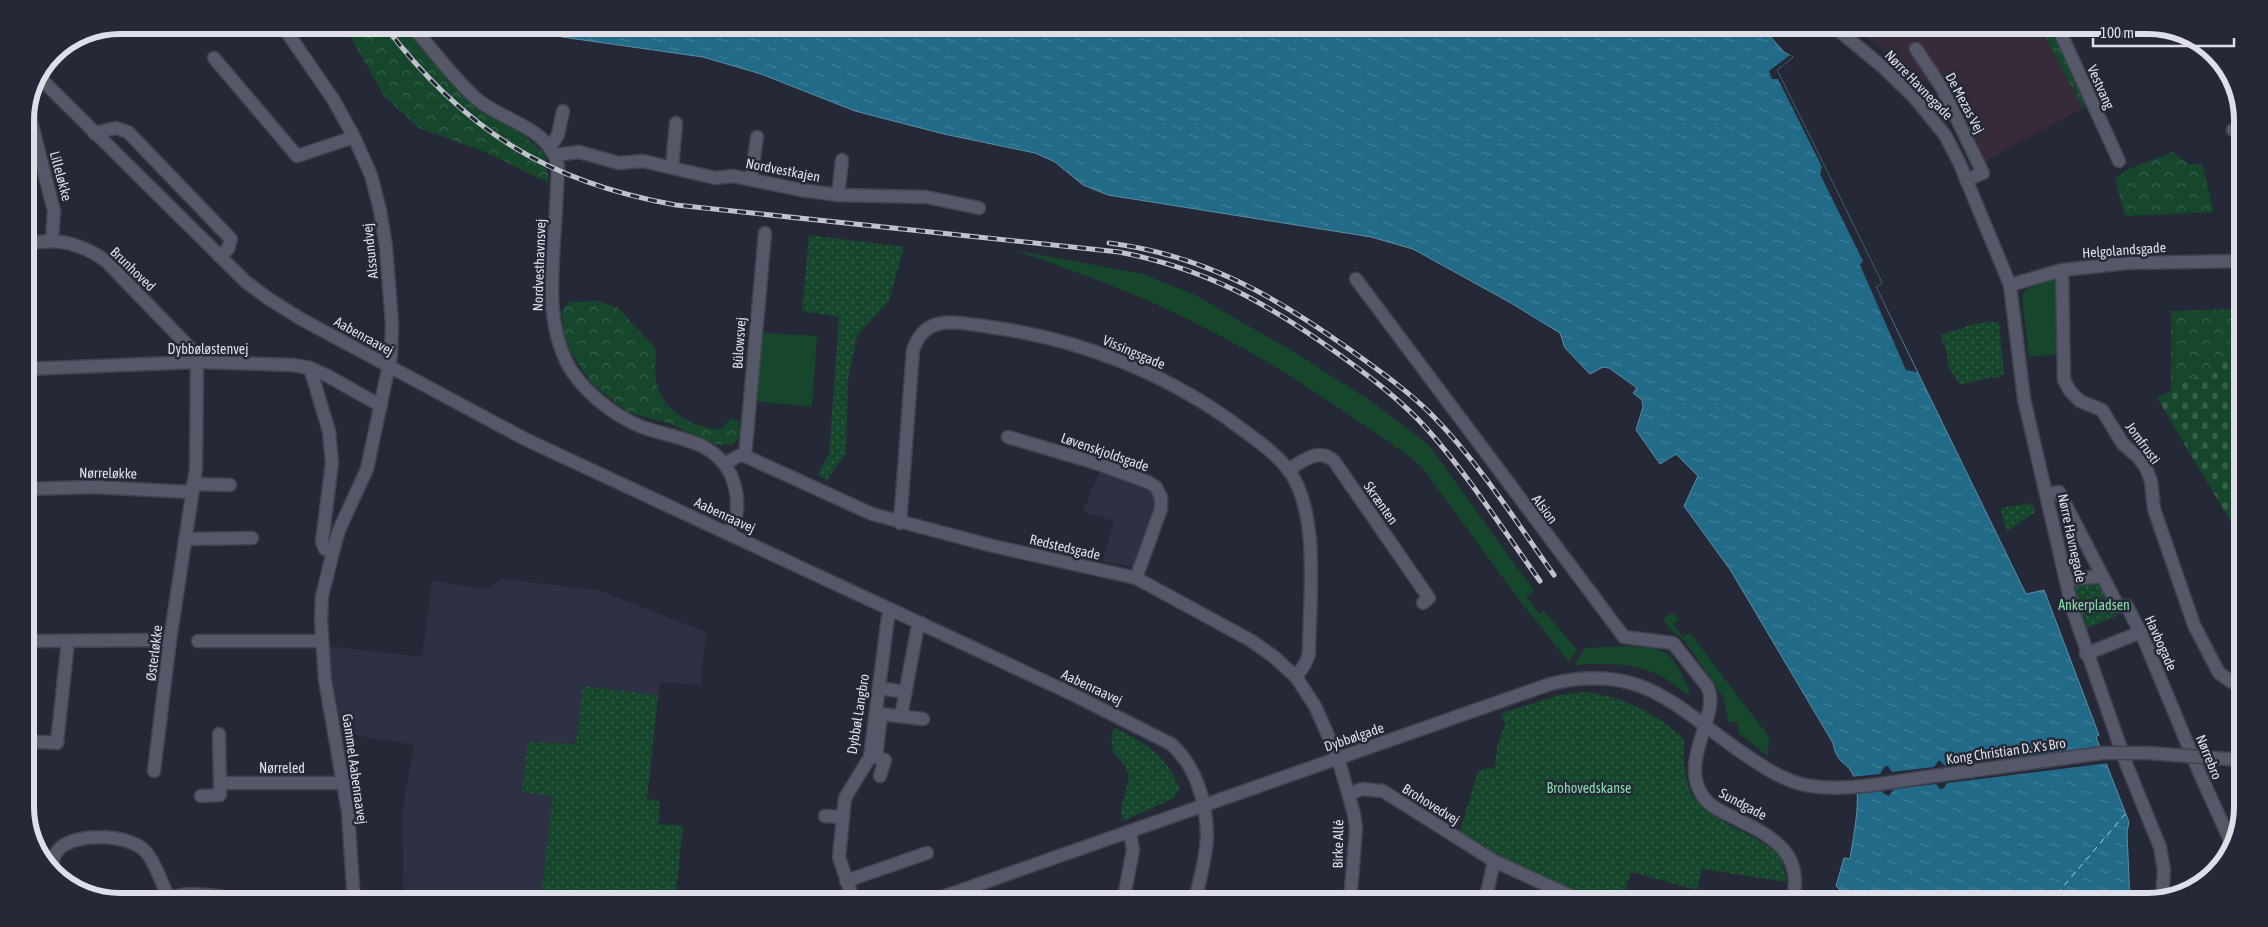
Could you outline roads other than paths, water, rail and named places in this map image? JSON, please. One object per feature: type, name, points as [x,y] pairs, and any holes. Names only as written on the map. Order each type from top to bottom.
[{"type":"street","name":"Alssundvej","points":[[288,34],[334,99],[371,175],[380,210],[386,247],[392,324],[391,355],[388,367]]},
{"type":"street","points":[[419,34],[476,99],[491,110],[527,128],[553,151],[563,111]]},
{"type":"street","name":"Nørre Havnegade","points":[[1843,34],[1884,68],[1931,116],[1953,148],[2010,285],[2024,399],[2048,494],[2066,580],[2086,654],[2127,766],[2160,847],[2164,870],[2162,892]]},
{"type":"street","name":"Vestvang","points":[[2061,34],[2119,161]]},
{"type":"street","name":"De Mezas Vej","points":[[1916,49],[1942,88],[1983,173],[1966,180]]},
{"type":"street","points":[[214,58],[297,156],[354,137]]},
{"type":"street","name":"Aabenraavej","points":[[43,81],[219,256],[269,299],[388,367],[525,438],[1122,718],[1171,744],[1182,753],[1195,774],[1207,833],[1197,893]]},
{"type":"street","points":[[672,167],[676,123]]},
{"type":"street","points":[[94,133],[116,128],[128,132],[231,239],[228,249],[219,256]]},
{"type":"street","name":"Lilleløkke","points":[[34,133],[54,211],[52,240]]},
{"type":"street","points":[[751,179],[756,137]]},
{"type":"street","name":"Nordvestkajen","points":[[553,151],[579,152],[619,163],[643,161],[715,178],[733,176],[800,190],[838,195],[926,198],[979,208]]},
{"type":"street","name":"Nordvesthavnsvej","points":[[553,151],[558,166],[550,298],[554,330],[566,362],[585,387],[612,411],[641,426],[694,442],[714,452],[725,464],[735,484],[738,509],[729,534]]},
{"type":"street","points":[[838,195],[842,160]]},
{"type":"street","name":"Bülowsvej","points":[[745,456],[765,233]]},
{"type":"street","name":"Brunhoved","points":[[34,243],[52,240],[74,244],[90,250],[106,261],[194,352],[198,362]]},
{"type":"street","name":"Helgolandsgade","points":[[2010,285],[2062,270],[2136,262],[2234,261]]},
{"type":"street","name":"Jomfrusti","points":[[2062,270],[2064,380],[2070,391],[2080,401],[2102,410],[2123,444],[2139,458],[2146,468],[2151,481],[2154,509],[2194,625],[2219,674],[2232,682],[2234,681]]},
{"type":"street","name":"Alsion","points":[[1356,279],[1624,637],[1666,640],[1677,646],[1711,692],[1710,707],[1704,725]]},
{"type":"street","name":"Vissingsgade","points":[[900,523],[914,350],[923,332],[942,322],[1014,330],[1076,344],[1115,358],[1172,385],[1225,416],[1269,450],[1288,470],[1299,490],[1310,535],[1309,654],[1296,677]]},
{"type":"street","name":"Dybbøløstenvej","points":[[34,369],[198,362],[292,365],[310,368],[381,406]]},
{"type":"street","name":"Østerløkke","points":[[154,771],[170,640],[196,469],[198,362]]},
{"type":"street","name":"Gammel Aabenraavej","points":[[353,893],[344,783],[325,680],[321,641],[322,596],[340,530],[367,470],[388,367]]},
{"type":"street","points":[[310,368],[328,431],[332,463],[322,542],[325,549],[333,552]]},
{"type":"street","name":"Løvenskjoldsgade","points":[[1008,436],[1096,463],[1156,487],[1161,497],[1161,509],[1136,578]]},
{"type":"street","name":"Skrænten","points":[[1288,470],[1320,454],[1327,455],[1334,461],[1430,598],[1423,602]]},
{"type":"street","points":[[725,464],[738,456],[745,456]]},
{"type":"street","name":"Redstedsgade","points":[[745,456],[872,514],[900,523],[1136,578],[1250,640],[1273,656],[1296,677],[1315,706],[1338,758]]},
{"type":"street","points":[[192,488],[230,484]]},
{"type":"street","name":"Nørreløkke","points":[[34,489],[192,488]]},
{"type":"street","name":"Havbogade","points":[[2048,494],[2058,492],[2118,606],[2127,606],[2141,632],[2172,704]]},
{"type":"street","points":[[185,539],[252,538]]},
{"type":"street","points":[[2066,580],[2102,576]]},
{"type":"street","name":"Dybbøl Langbro","points":[[851,893],[839,857],[845,798],[870,757],[885,636],[888,617],[892,610]]},
{"type":"street","points":[[901,716],[917,630],[921,623]]},
{"type":"street","points":[[2086,654],[2141,632]]},
{"type":"street","points":[[34,641],[170,640]]},
{"type":"street","points":[[34,742],[55,745],[57,743],[68,641]]},
{"type":"street","points":[[198,641],[321,641]]},
{"type":"street","name":"Dybbølgade","points":[[954,893],[1550,684],[1576,678],[1594,676],[1631,682],[1665,698],[1775,774]]},
{"type":"street","points":[[884,689],[906,692]]},
{"type":"street","name":"Nørrebro","points":[[2172,704],[2200,774],[2229,838]]},
{"type":"street","points":[[880,776],[885,760],[876,757],[881,714],[923,719]]},
{"type":"street","name":"Sundgade","points":[[1704,725],[1695,766],[1700,792],[1707,802],[1717,809],[1769,835],[1782,847],[1790,858],[1796,888],[1795,893]]},
{"type":"street","points":[[201,796],[220,795],[219,734]]},
{"type":"street","name":"Kong Christian D. X's Bro","points":[[1775,774],[1800,784],[1831,787],[1924,778],[2103,753],[2148,753],[2234,760]]},
{"type":"street","name":"Birke Allé","points":[[1338,758],[1349,794],[1356,829],[1351,893]]},
{"type":"street","name":"Nørreled","points":[[220,783],[344,783]]},
{"type":"street","name":"Brohovedvej","points":[[1349,794],[1362,789],[1383,791],[1494,861],[1564,893]]},
{"type":"street","points":[[825,816],[843,817]]},
{"type":"street","points":[[1125,893],[1133,850],[1130,832]]},
{"type":"street","points":[[53,862],[59,849],[79,839],[125,840],[135,843],[146,852],[161,893]]},
{"type":"street","points":[[846,881],[927,853]]},
{"type":"street","points":[[1487,893],[1494,861]]},
{"type":"water","points":[[554,34],[1768,34],[1784,52],[1793,57],[1777,70],[1882,283],[1876,287],[2026,594],[2044,590],[2099,735],[2096,737],[2129,822],[2127,832],[2130,893],[1843,893],[1836,886],[1844,858],[1850,859],[1857,804],[1856,783],[1851,771],[1837,755],[1833,743],[1731,571],[1684,506],[1698,476],[1676,454],[1660,464],[1636,430],[1643,407],[1642,400],[1633,393],[1637,388],[1609,368],[1603,367],[1590,374],[1565,348],[1560,333],[1511,303],[1413,249],[1371,237],[1108,195],[1083,185],[1055,162],[1035,153],[944,134],[855,111],[761,74],[703,57],[562,37]]},
{"type":"railway","points":[[391,34],[414,62],[445,94],[477,122],[511,145],[547,165],[587,182],[629,195],[676,205],[1119,252],[1180,268],[1234,290],[1260,303],[1311,335],[1396,398],[1427,429],[1457,465],[1540,581]]},
{"type":"railway","points":[[1109,243],[1175,257],[1236,280],[1293,311],[1349,349],[1402,389],[1432,415],[1449,433],[1496,492],[1554,575]]},
{"type":"park label","name":"Ankerpladsen","points":[[2094,605]]},
{"type":"park label","name":"Brohovedskanse","points":[[1589,788]]}]
